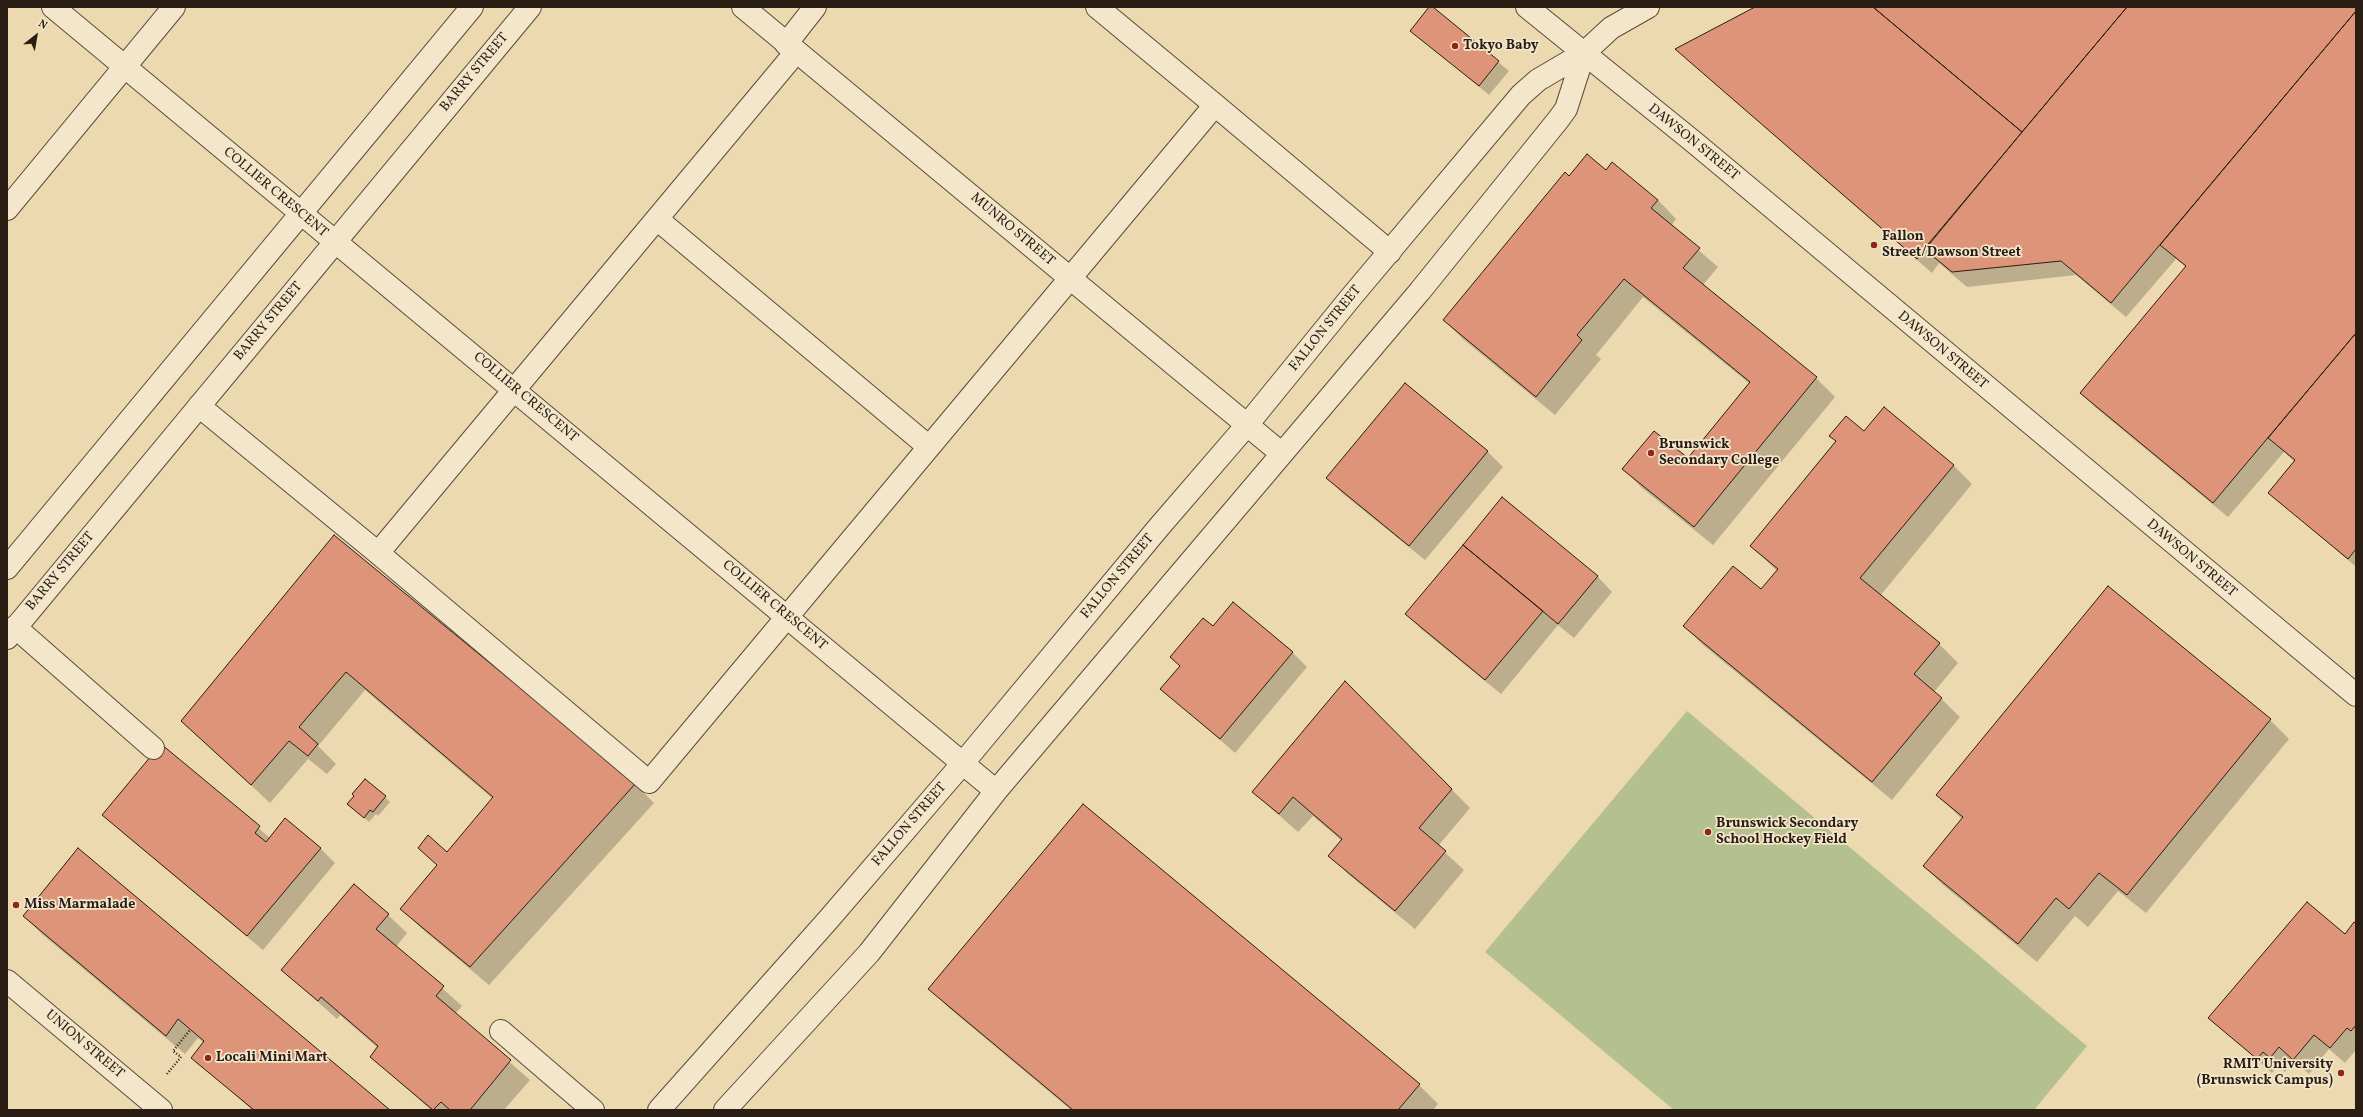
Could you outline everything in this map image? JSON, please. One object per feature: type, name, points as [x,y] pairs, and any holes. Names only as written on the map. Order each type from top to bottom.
[{"type":"street","name":"COLLIER CRESCENT","points":[[53,7],[996,791]]},
{"type":"street","points":[[7,209],[174,7]]},
{"type":"street","points":[[7,568],[472,7]]},
{"type":"street","name":"BARRY STREET","points":[[11,632],[530,7]]},
{"type":"street","name":"MUNRO STREET","points":[[743,7],[1281,453]]},
{"type":"street","points":[[378,553],[657,219],[791,48],[815,7]]},
{"type":"street","points":[[1098,7],[1390,252]]},
{"type":"street","name":"DAWSON STREET","points":[[1527,7],[1700,148],[2356,695]]},
{"type":"street","name":"FALLON STREET","points":[[659,1110],[828,920],[963,763],[1154,533],[1247,425],[1521,95],[1538,80],[1584,53],[1611,28],[1648,7]]},
{"type":"street","name":"FALLON STREET","points":[[726,1110],[869,953],[996,791],[1141,621],[1281,453],[1420,291],[1558,120],[1566,108],[1584,53]]},
{"type":"street","points":[[199,406],[378,553],[649,782],[1215,105]]},
{"type":"street","points":[[657,219],[929,446]]},
{"type":"street","points":[[11,632],[153,748]]},
{"type":"street","name":"UNION STREET","points":[[7,981],[154,1104]]},
{"type":"street","points":[[501,1031],[593,1110]]},
{"type":"path","points":[[154,1104],[181,1057],[173,1051],[190,1030]]},
{"type":"green space","name":"Brunswick Secondary School Hockey Field","points":[[1687,711],[2087,1046],[2034,1110],[1674,1110],[1485,952]]},
{"type":"building","name":"Tokyo Baby","points":[[1429,7],[1433,7],[1499,61],[1479,86],[1410,31]]},
{"type":"building","points":[[1755,7],[1873,7],[2022,132],[1917,259],[1675,49]]},
{"type":"building","points":[[1873,7],[2127,7],[2022,132]]},
{"type":"building","points":[[2127,7],[2356,7],[2356,11],[2111,303],[2061,261],[1952,272],[1924,249]]},
{"type":"building","points":[[2356,11],[2356,333],[2213,503],[2080,393],[2186,266],[2160,245]]},
{"type":"building","points":[[1587,154],[1606,170],[1612,162],[1658,200],[1651,208],[1700,248],[1683,268],[1817,377],[1694,527],[1622,469],[1654,431],[1688,458],[1750,382],[1624,279],[1577,335],[1582,340],[1536,397],[1443,320],[1565,172],[1569,176]]},
{"type":"building","points":[[2356,333],[2356,549],[2348,559],[2268,493],[2295,460],[2268,438]]},
{"type":"building","points":[[1405,383],[1488,451],[1409,546],[1326,478]]},
{"type":"building","points":[[1884,407],[1954,465],[1860,578],[1940,643],[1914,674],[1942,698],[1872,782],[1683,626],[1733,566],[1761,589],[1778,569],[1750,546],[1836,441],[1829,436],[1846,416],[1864,431]]},
{"type":"building","points":[[1502,497],[1598,576],[1558,624],[1463,545]]},
{"type":"building","points":[[334,535],[636,783],[470,967],[400,909],[437,865],[418,848],[428,835],[447,852],[493,797],[346,672],[299,727],[318,744],[308,756],[289,741],[251,785],[181,721]]},
{"type":"building","points":[[1463,545],[1543,611],[1485,680],[1405,614]]},
{"type":"building","points":[[2108,586],[2271,719],[2127,895],[2099,873],[2069,909],[2056,898],[2018,944],[1923,866],[1963,817],[1936,795]]},
{"type":"building","points":[[1233,602],[1293,652],[1220,739],[1160,689],[1180,666],[1170,657],[1203,618],[1213,626]]},
{"type":"building","points":[[1345,681],[1452,789],[1419,828],[1446,851],[1395,911],[1328,856],[1342,839],[1293,797],[1279,814],[1252,792]]},
{"type":"building","points":[[161,744],[260,826],[255,833],[266,842],[285,818],[321,848],[247,936],[102,815]]},
{"type":"building","points":[[365,779],[386,796],[373,812],[370,810],[364,818],[347,804],[354,796],[352,794]]},
{"type":"building","points":[[1083,804],[1420,1084],[1398,1110],[1073,1110],[928,989]]},
{"type":"building","points":[[78,848],[390,1110],[254,1110],[191,1058],[204,1041],[178,1019],[166,1036],[23,916]]},
{"type":"building","points":[[354,884],[389,914],[376,929],[444,986],[436,996],[511,1060],[470,1110],[450,1110],[441,1102],[433,1110],[370,1057],[378,1046],[321,997],[318,1001],[281,970]]},
{"type":"building","points":[[2307,902],[2345,934],[2354,922],[2356,923],[2356,1025],[2351,1031],[2347,1028],[2330,1048],[2314,1035],[2293,1060],[2279,1047],[2270,1058],[2263,1052],[2257,1059],[2208,1018]]},
{"type":"place","name":"Tokyo Baby","points":[[1455,46]]},
{"type":"place","name":"Fallon Street/Dawson Street","points":[[1874,245]]},
{"type":"place","name":"Brunswick Secondary College","points":[[1651,453]]},
{"type":"place","name":"Brunswick Secondary School Hockey Field","points":[[1708,832]]},
{"type":"place","name":"Miss Marmalade","points":[[16,905]]},
{"type":"place","name":"Locali Mini Mart","points":[[208,1058]]},
{"type":"place","name":"RMIT University (Brunswick Campus)","points":[[2341,1073]]}]
